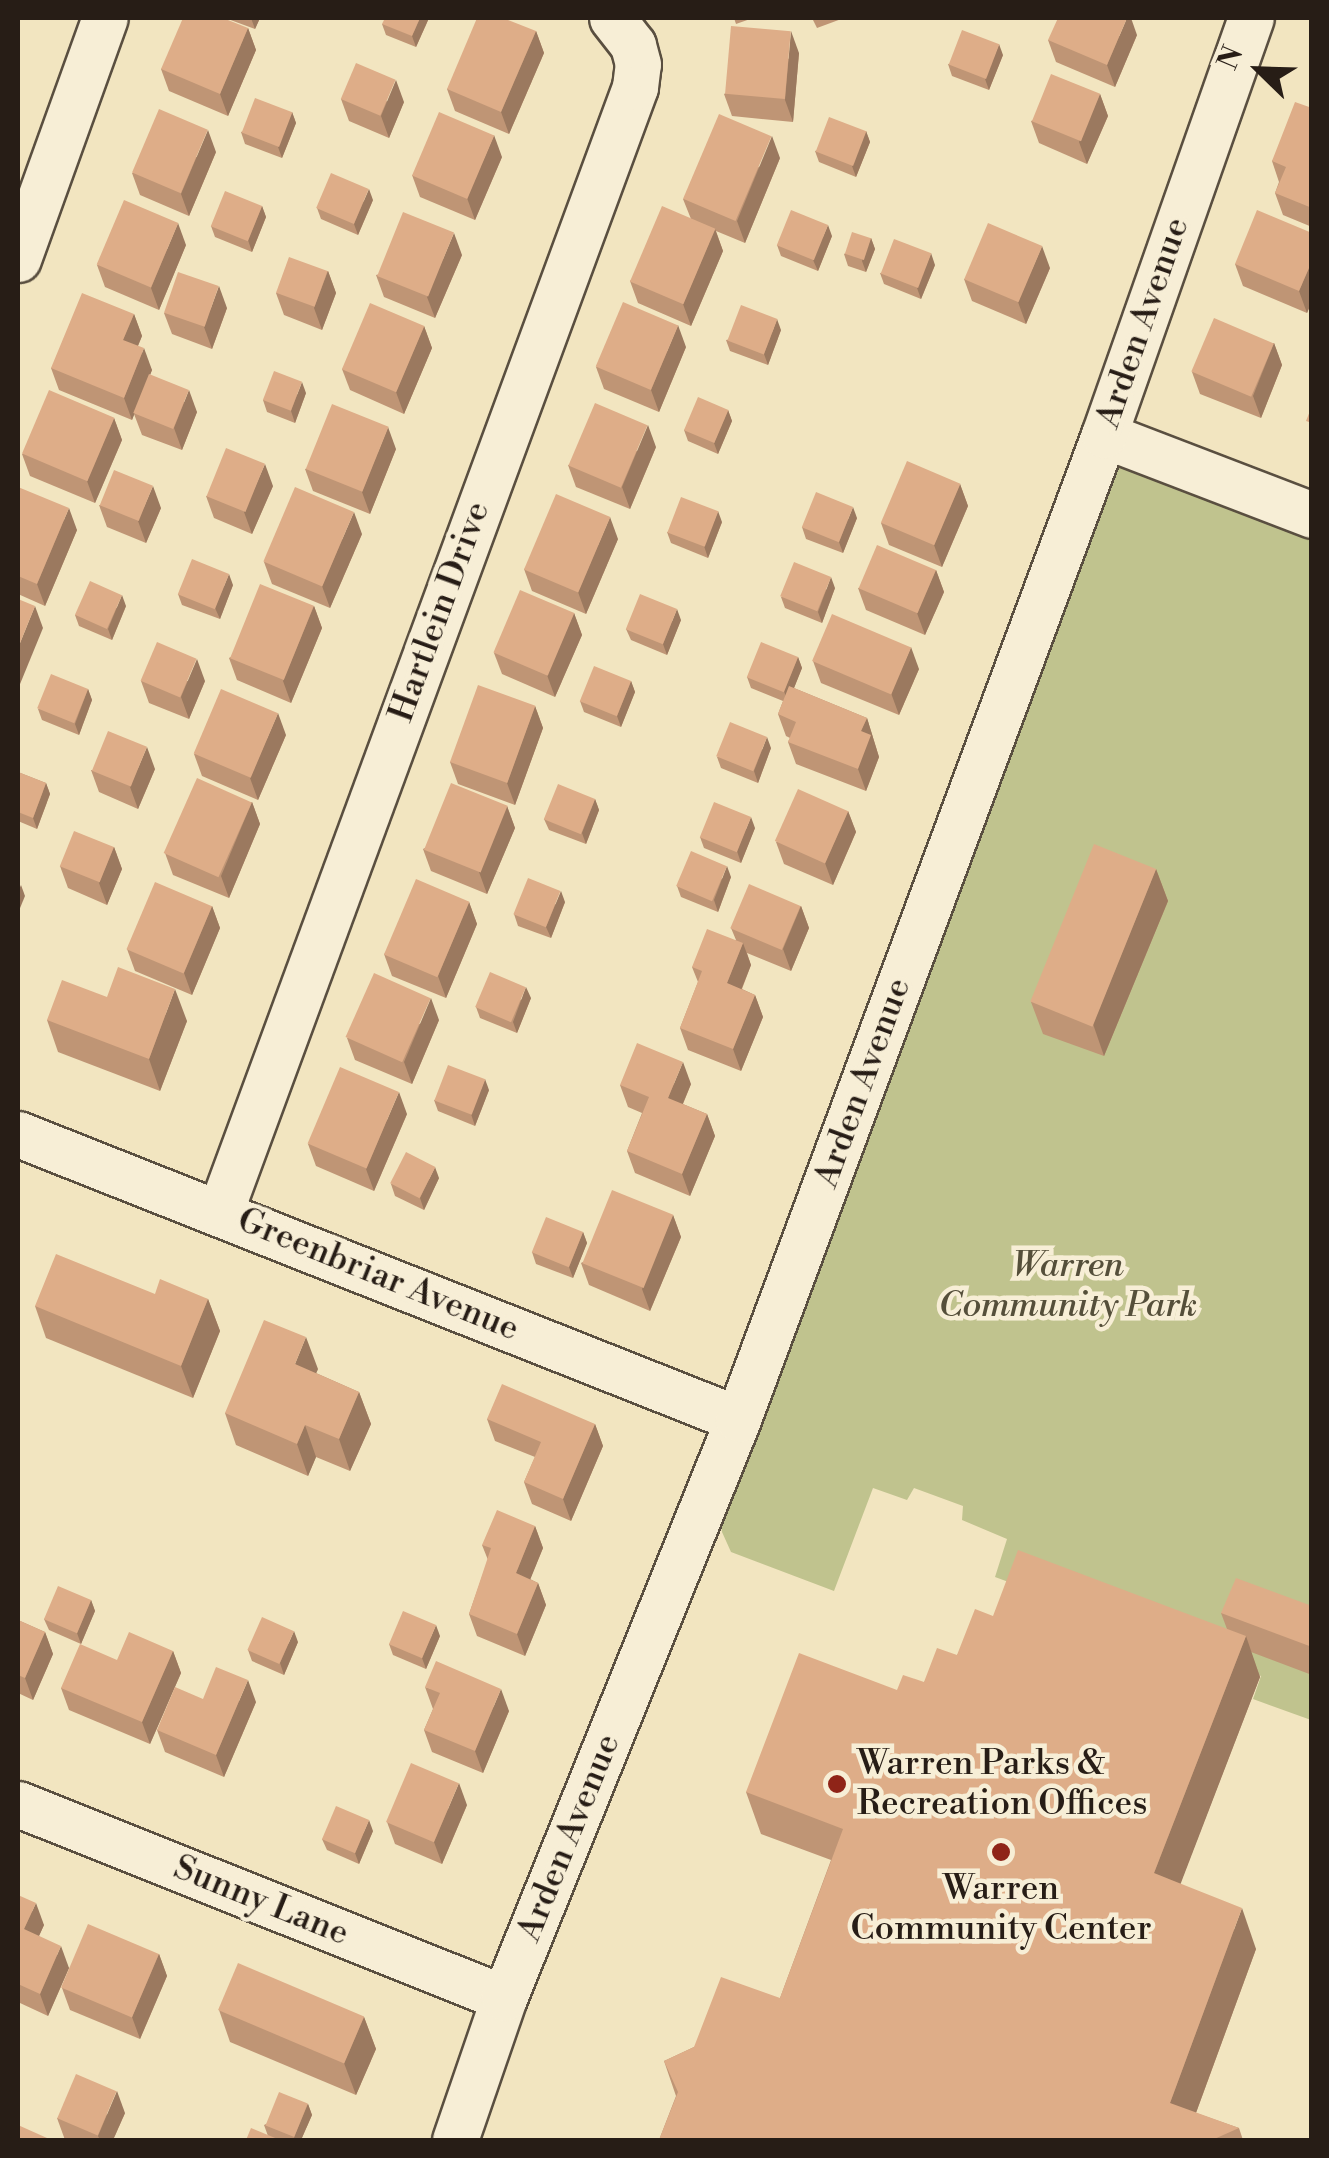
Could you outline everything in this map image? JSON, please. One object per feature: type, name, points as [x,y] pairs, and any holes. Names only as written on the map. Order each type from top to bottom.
[{"type":"street","points":[[18,259],[105,18]]},
{"type":"street","name":"Hartlein Drive","points":[[220,1212],[635,87],[638,64],[633,44],[612,18]]},
{"type":"street","name":"Arden Avenue","points":[[454,2140],[504,1998],[738,1420],[1104,436],[1250,18]]},
{"type":"street","points":[[1104,436],[1312,515]]},
{"type":"street","name":"Greenbriar Avenue","points":[[18,1134],[738,1420]]},
{"type":"street","name":"Sunny Lane","points":[[18,1804],[504,1998]]},
{"type":"green space","name":"Warren Community Park","points":[[1130,464],[1311,524],[1311,1720],[1253,1699],[1261,1676],[995,1577],[1007,1539],[962,1520],[963,1506],[914,1488],[907,1500],[873,1488],[834,1591],[731,1552],[722,1532],[720,1514],[1108,479],[1116,469]]},
{"type":"building","points":[[183,18],[223,18],[248,28],[220,94],[161,69]]},
{"type":"building","points":[[385,18],[420,18],[412,36],[382,24]]},
{"type":"building","points":[[477,18],[503,18],[536,31],[501,112],[447,89]]},
{"type":"building","points":[[1058,18],[1127,18],[1107,65],[1048,40]]},
{"type":"building","points":[[731,26],[791,31],[785,99],[725,94]]},
{"type":"building","points":[[962,30],[999,44],[986,79],[949,65]]},
{"type":"building","points":[[356,63],[396,80],[380,116],[341,99]]},
{"type":"building","points":[[1051,74],[1100,94],[1081,141],[1032,121]]},
{"type":"building","points":[[255,98],[292,112],[279,147],[242,133]]},
{"type":"building","points":[[1295,102],[1312,108],[1312,208],[1275,193],[1286,167],[1272,161]]},
{"type":"building","points":[[159,109],[208,130],[181,193],[132,173]]},
{"type":"building","points":[[439,112],[494,135],[467,199],[412,176]]},
{"type":"building","points":[[719,114],[771,136],[736,221],[683,199]]},
{"type":"building","points":[[829,117],[866,131],[853,166],[816,152]]},
{"type":"building","points":[[331,173],[369,189],[354,224],[316,208]]},
{"type":"building","points":[[225,191],[262,206],[248,241],[211,226]]},
{"type":"building","points":[[124,200],[178,223],[151,287],[97,264]]},
{"type":"building","points":[[662,206],[715,229],[683,304],[630,281]]},
{"type":"building","points":[[791,210],[828,225],[814,260],[777,245]]},
{"type":"building","points":[[1257,210],[1312,233],[1312,261],[1299,291],[1235,264]]},
{"type":"building","points":[[403,212],[454,233],[428,297],[377,276]]},
{"type":"building","points":[[988,223],[1042,246],[1018,302],[964,279]]},
{"type":"building","points":[[852,232],[871,238],[864,260],[845,254]]},
{"type":"building","points":[[894,239],[931,253],[918,288],[881,274]]},
{"type":"building","points":[[289,257],[328,271],[315,307],[276,293]]},
{"type":"building","points":[[178,272],[219,286],[205,327],[164,313]]},
{"type":"building","points":[[82,293],[134,314],[123,340],[144,348],[124,398],[51,368]]},
{"type":"building","points":[[623,302],[678,325],[651,390],[596,366]]},
{"type":"building","points":[[370,303],[424,326],[396,392],[342,369]]},
{"type":"building","points":[[741,305],[777,319],[764,354],[727,340]]},
{"type":"building","points":[[1214,318],[1274,343],[1251,397],[1191,371]]},
{"type":"building","points":[[274,371],[302,382],[291,411],[263,400]]},
{"type":"building","points":[[149,374],[189,390],[173,429],[133,413]]},
{"type":"building","points":[[49,390],[114,418],[87,481],[22,454]]},
{"type":"building","points":[[698,397],[728,410],[714,443],[684,430]]},
{"type":"building","points":[[595,403],[647,425],[621,488],[568,466]]},
{"type":"building","points":[[332,404],[389,427],[362,492],[306,469]]},
{"type":"building","points":[[226,448],[265,464],[245,512],[207,496]]},
{"type":"building","points":[[907,461],[960,484],[934,545],[881,523]]},
{"type":"building","points":[[114,470],[153,486],[139,521],[100,505]]},
{"type":"building","points":[[18,487],[69,508],[37,584],[18,576]]},
{"type":"building","points":[[295,487],[354,512],[322,587],[263,562]]},
{"type":"building","points":[[816,492],[853,507],[839,542],[802,527]]},
{"type":"building","points":[[556,494],[610,517],[578,593],[524,569]]},
{"type":"building","points":[[681,497],[718,511],[705,547],[667,532]]},
{"type":"building","points":[[877,545],[936,570],[918,613],[859,588]]},
{"type":"building","points":[[192,559],[229,574],[215,609],[178,594]]},
{"type":"building","points":[[794,562],[831,577],[817,611],[780,596]]},
{"type":"building","points":[[90,581],[122,595],[107,629],[75,615]]},
{"type":"building","points":[[260,584],[314,606],[284,680],[230,658]]},
{"type":"building","points":[[520,590],[574,613],[548,676],[493,653]]},
{"type":"building","points":[[640,594],[677,609],[663,644],[626,629]]},
{"type":"building","points":[[18,599],[35,606],[18,648]]},
{"type":"building","points":[[832,614],[911,648],[891,695],[812,661]]},
{"type":"building","points":[[157,642],[197,659],[180,697],[141,681]]},
{"type":"building","points":[[761,642],[798,657],[784,692],[747,677]]},
{"type":"building","points":[[594,666],[631,681],[617,716],[580,701]]},
{"type":"building","points":[[51,674],[88,689],[74,723],[37,708]]},
{"type":"building","points":[[478,685],[535,706],[507,783],[450,762]]},
{"type":"building","points":[[789,686],[867,718],[861,731],[871,735],[858,769],[788,742],[796,722],[778,714]]},
{"type":"building","points":[[221,689],[278,713],[251,778],[194,753]]},
{"type":"building","points":[[730,722],[767,737],[753,771],[716,756]]},
{"type":"building","points":[[108,731],[147,747],[131,787],[92,771]]},
{"type":"building","points":[[18,772],[46,783],[33,818],[18,812]]},
{"type":"building","points":[[197,778],[252,802],[218,877],[164,853]]},
{"type":"building","points":[[451,783],[508,806],[481,873],[424,850]]},
{"type":"building","points":[[558,784],[595,799],[581,834],[544,819]]},
{"type":"building","points":[[798,789],[848,811],[825,863],[775,841]]},
{"type":"building","points":[[714,802],[751,817],[737,852],[700,837]]},
{"type":"building","points":[[74,831],[114,847],[100,882],[60,866]]},
{"type":"building","points":[[1094,844],[1156,869],[1092,1027],[1030,1002]]},
{"type":"building","points":[[691,851],[727,866],[712,901],[676,886]]},
{"type":"building","points":[[528,878],[560,891],[546,927],[513,914]]},
{"type":"building","points":[[416,879],[469,902],[437,977],[384,954]]},
{"type":"building","points":[[155,882],[212,906],[184,973],[126,949]]},
{"type":"building","points":[[749,884],[801,906],[782,950],[730,928]]},
{"type":"building","points":[[707,929],[743,943],[727,983],[755,995],[733,1049],[680,1028],[702,971],[692,967]]},
{"type":"building","points":[[118,967],[175,989],[149,1059],[47,1020],[62,980],[107,997]]},
{"type":"building","points":[[490,972],[526,987],[511,1022],[475,1007]]},
{"type":"building","points":[[374,973],[431,998],[402,1062],[346,1037]]},
{"type":"building","points":[[637,1043],[683,1062],[668,1098],[707,1114],[682,1174],[627,1151],[649,1097],[620,1085]]},
{"type":"building","points":[[448,1065],[485,1079],[472,1115],[434,1100]]},
{"type":"building","points":[[340,1067],[399,1092],[366,1168],[308,1143]]},
{"type":"building","points":[[406,1152],[435,1167],[420,1198],[390,1183]]},
{"type":"building","points":[[612,1190],[673,1215],[644,1288],[582,1263]]},
{"type":"building","points":[[546,1217],[583,1232],[569,1267],[532,1252]]},
{"type":"building","points":[[56,1254],[155,1294],[160,1279],[208,1299],[181,1366],[35,1306]]},
{"type":"building","points":[[264,1320],[306,1337],[295,1364],[359,1392],[339,1439],[305,1425],[297,1444],[225,1413]]},
{"type":"building","points":[[502,1384],[595,1424],[563,1499],[524,1482],[541,1442],[487,1419]]},
{"type":"building","points":[[497,1510],[535,1526],[516,1573],[538,1583],[517,1634],[469,1614],[491,1548],[482,1545]]},
{"type":"building","name":"Warren Community Center","points":[[1018,1550],[1246,1636],[1154,1873],[1242,1908],[1170,2103],[1239,2128],[1212,2140],[659,2140],[678,2092],[664,2061],[694,2047],[721,1977],[780,1998],[843,1829],[746,1792],[799,1653],[897,1690],[903,1675],[924,1682],[937,1648],[957,1655],[975,1609],[993,1616]]},
{"type":"building","points":[[1236,1578],[1312,1606],[1312,1647],[1221,1613]]},
{"type":"building","points":[[58,1586],[91,1600],[77,1633],[44,1619]]},
{"type":"building","points":[[403,1611],[436,1625],[422,1658],[389,1644]]},
{"type":"building","points":[[262,1617],[294,1631],[279,1664],[247,1650]]},
{"type":"building","points":[[18,1620],[45,1632],[25,1678],[18,1675]]},
{"type":"building","points":[[129,1632],[173,1651],[142,1722],[61,1688],[80,1644],[117,1660]]},
{"type":"building","points":[[436,1661],[501,1689],[475,1751],[424,1730],[440,1693],[425,1687]]},
{"type":"building","points":[[216,1667],[248,1680],[216,1755],[157,1730],[175,1687],[203,1699]]},
{"type":"building","points":[[411,1763],[459,1783],[434,1842],[386,1822]]},
{"type":"building","points":[[336,1806],[369,1820],[355,1853],[322,1839]]},
{"type":"building","points":[[18,1895],[36,1903],[24,1929],[61,1946],[40,1994],[18,1984]]},
{"type":"building","points":[[88,1924],[159,1954],[132,2018],[61,1988]]},
{"type":"building","points":[[238,1963],[364,2017],[344,2063],[218,2010]]},
{"type":"building","points":[[76,2074],[117,2091],[98,2135],[57,2118]]},
{"type":"building","points":[[279,2092],[308,2104],[294,2137],[266,2125]]},
{"type":"building","points":[[18,2125],[47,2138],[18,2140]]},
{"type":"building","points":[[251,2128],[280,2140],[246,2140]]},
{"type":"place","name":"Warren Parks & Recreation Offices","points":[[837,1784]]},
{"type":"place","name":"Warren Community Center","points":[[1001,1852]]}]
